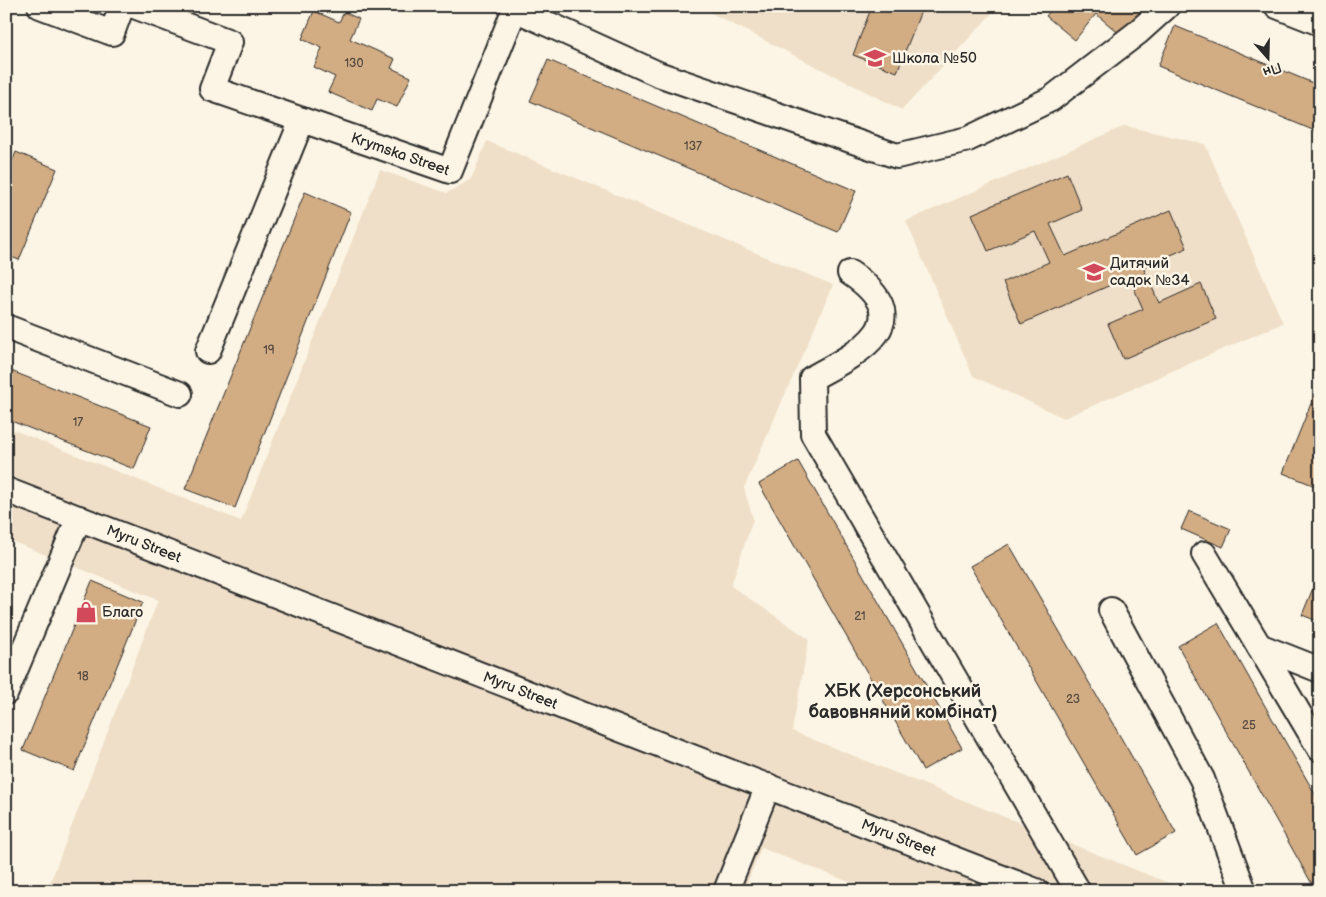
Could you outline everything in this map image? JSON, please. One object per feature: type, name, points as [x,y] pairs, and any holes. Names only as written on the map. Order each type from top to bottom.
[{"type":"street","points":[[40,6],[112,33],[122,6]]},
{"type":"street","name":"Krymska Street","points":[[134,6],[230,42],[212,89],[450,170],[516,8]]},
{"type":"street","points":[[516,8],[658,74],[897,156],[968,139],[1051,99],[1137,33],[1167,6]]},
{"type":"street","points":[[1277,6],[1320,23]]},
{"type":"street","points":[[208,351],[302,120]]},
{"type":"street","points":[[850,273],[864,282],[872,292],[880,304],[884,317],[878,334],[839,364],[812,378],[813,434],[1078,891]]},
{"type":"street","points":[[6,327],[180,394]]},
{"type":"street","name":"Myru Street","points":[[6,490],[1033,890]]},
{"type":"street","points":[[6,692],[79,518]]},
{"type":"street","points":[[1204,554],[1320,749]]},
{"type":"street","points":[[1111,610],[1202,779],[1244,891]]},
{"type":"street","points":[[1258,646],[1320,670]]},
{"type":"street","points":[[726,891],[768,786]]},
{"type":"shaded area","name":"Школа №50","points":[[697,6],[999,6],[902,110]]},
{"type":"shaded area","name":"Дитячий садок №34","points":[[1125,126],[1205,144],[1283,323],[1064,418],[973,376],[906,221]]},
{"type":"shaded area","points":[[487,141],[833,285],[744,488],[753,519],[731,586],[809,639],[792,731],[1188,891],[873,891],[761,848],[744,891],[47,891],[158,600],[6,539],[6,427],[241,521],[380,170],[447,193],[471,179]]},
{"type":"building","points":[[811,6],[825,6],[823,11]]},
{"type":"building","points":[[872,6],[923,6],[897,72],[853,55]]},
{"type":"building","points":[[1054,6],[1147,6],[1122,36],[1096,14],[1075,40],[1046,16]]},
{"type":"building","points":[[314,11],[339,22],[344,12],[359,19],[350,39],[395,59],[391,68],[411,77],[397,107],[377,99],[372,111],[328,92],[335,77],[314,67],[322,48],[302,39]]},
{"type":"building","points":[[1175,26],[1320,86],[1320,133],[1158,66]]},
{"type":"building","points":[[548,60],[856,191],[838,232],[530,101]]},
{"type":"building","points":[[16,152],[57,169],[19,260],[6,255],[6,176]]},
{"type":"building","points":[[1067,173],[1082,210],[1050,224],[1065,256],[1171,210],[1187,248],[1143,267],[1159,303],[1201,284],[1216,319],[1123,359],[1108,324],[1143,309],[1129,277],[1021,324],[1003,282],[1049,262],[1035,231],[988,251],[972,214]]},
{"type":"building","points":[[305,192],[351,212],[235,508],[185,489]]},
{"type":"building","points":[[6,369],[151,426],[134,469],[6,419]]},
{"type":"building","points":[[1320,381],[1320,488],[1283,473]]},
{"type":"building","points":[[798,461],[962,748],[923,770],[759,484]]},
{"type":"building","points":[[1189,511],[1231,529],[1223,547],[1181,529]]},
{"type":"building","points":[[1009,544],[1176,833],[1137,855],[970,566]]},
{"type":"building","points":[[1320,571],[1320,622],[1302,615]]},
{"type":"building","points":[[92,581],[143,602],[74,771],[23,750]]},
{"type":"building","points":[[1218,623],[1320,803],[1320,891],[1316,891],[1178,646]]},
{"type":"place","name":"Школа №50","points":[[875,58]]},
{"type":"place","name":"Дитячий садок №34","points":[[1094,272]]},
{"type":"place","name":"Благо","points":[[86,612]]},
{"type":"district","name":"ХБК (Херсонський бавовняний комбінат)","points":[[903,701]]}]
